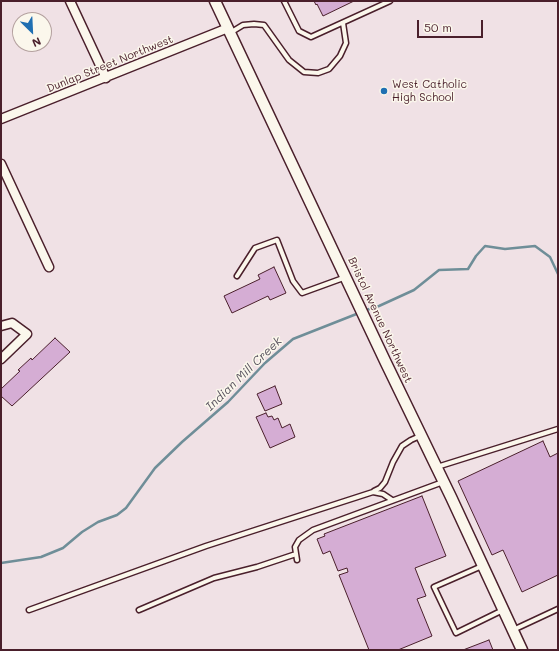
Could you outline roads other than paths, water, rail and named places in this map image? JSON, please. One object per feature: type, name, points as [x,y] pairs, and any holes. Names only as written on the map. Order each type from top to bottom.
[{"type":"street","points":[[70,1],[106,78]]},
{"type":"street","name":"Bristol Avenue Northwest","points":[[215,1],[522,650]]},
{"type":"street","name":"Dunlap Street Northwest","points":[[1,119],[229,30]]},
{"type":"street","points":[[1,164],[49,267]]},
{"type":"street","points":[[1,326],[12,323],[27,334],[1,358]]},
{"type":"lane","points":[[284,1],[299,31],[311,37],[390,1]]},
{"type":"lane","points":[[229,30],[243,25],[264,25],[289,60],[304,72],[318,73],[329,69],[340,56],[346,43],[343,23]]},
{"type":"lane","points":[[237,276],[255,248],[276,240],[293,281],[302,293],[346,276]]},
{"type":"lane","points":[[436,467],[558,429]]},
{"type":"lane","points":[[29,610],[206,546],[373,492],[380,488],[385,482],[393,462],[402,446],[421,435]]},
{"type":"lane","points":[[297,560],[296,547],[299,540],[306,534],[392,500],[443,482]]},
{"type":"lane","points":[[373,492],[383,494],[392,500]]},
{"type":"lane","points":[[139,610],[214,578],[257,567],[296,554]]},
{"type":"lane","points":[[482,565],[434,587],[456,633],[503,610]]},
{"type":"lane","points":[[513,630],[558,609]]},
{"type":"waterway","name":"Indian Mill Creek","points":[[363,311],[379,306],[414,290],[439,270],[468,269],[476,256],[485,246],[505,249],[535,246],[550,257],[558,274]]},
{"type":"waterway","name":"Indian Mill Creek","points":[[1,563],[41,557],[63,548],[82,532],[98,522],[117,515],[126,508],[155,468],[228,402],[265,363],[293,339],[359,313]]},
{"type":"place","name":"West Catholic High School","points":[[384,91]]}]
